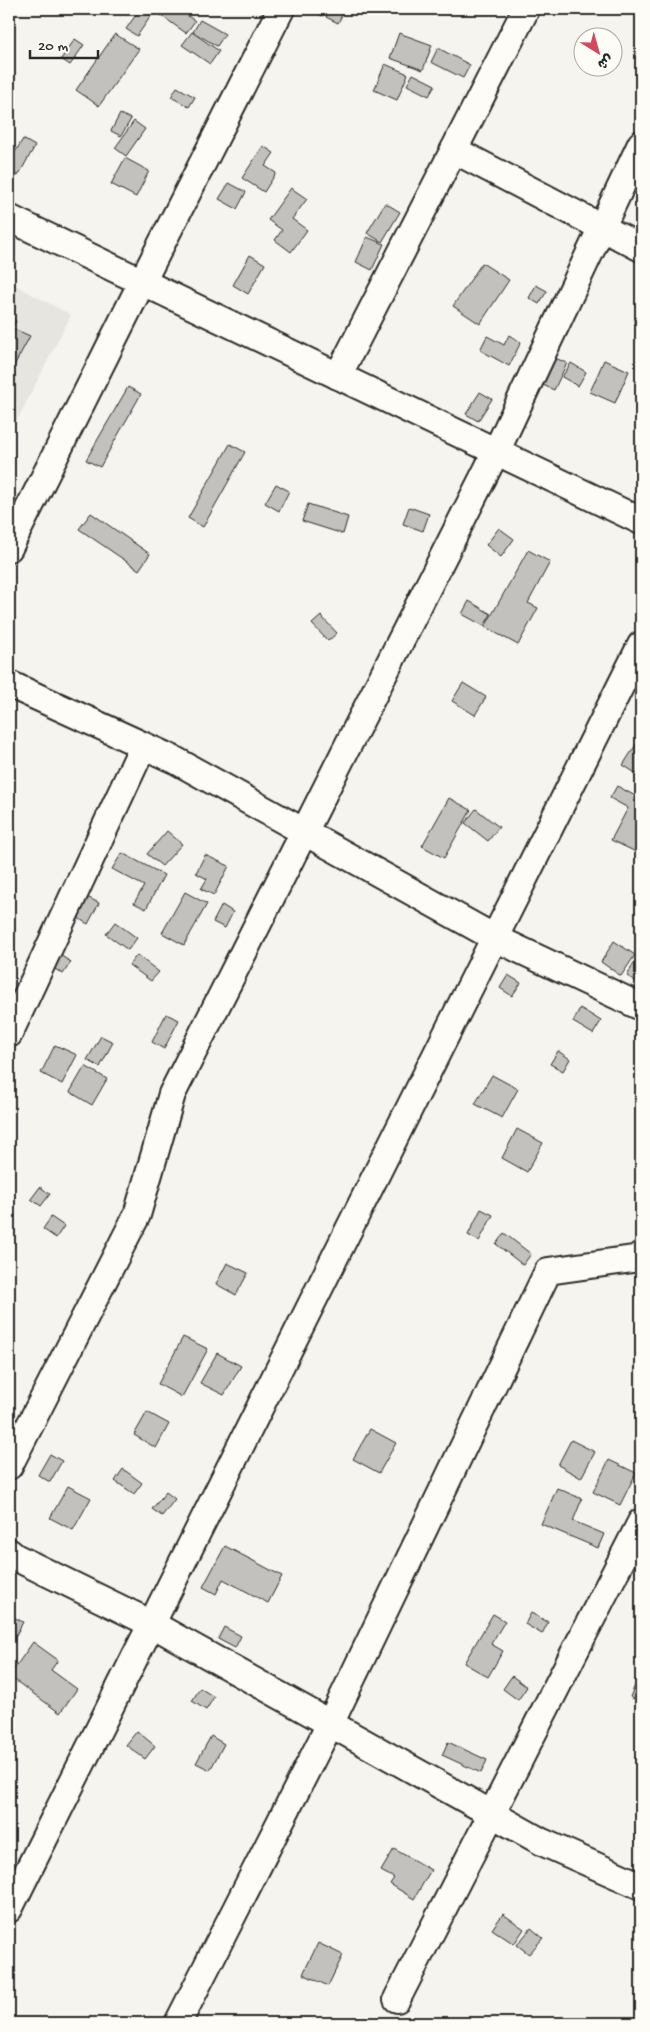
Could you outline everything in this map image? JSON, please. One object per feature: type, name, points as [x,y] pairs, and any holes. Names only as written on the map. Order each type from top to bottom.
[{"type":"street","points":[[9,548],[281,9]]},
{"type":"street","points":[[338,376],[526,9]]},
{"type":"street","points":[[9,1466],[136,1215],[172,1094],[496,452],[641,144]]},
{"type":"street","points":[[454,150],[641,248]]},
{"type":"street","points":[[9,218],[641,522]]},
{"type":"street","points":[[9,1909],[641,645]]},
{"type":"street","points":[[9,684],[175,760],[495,938],[641,1007]]},
{"type":"street","points":[[9,1034],[143,746]]},
{"type":"street","points":[[178,2023],[330,1724],[548,1271],[640,1258],[641,1255]]},
{"type":"street","points":[[397,1999],[641,1522]]},
{"type":"street","points":[[9,1552],[14,1557],[152,1624],[542,1842],[641,1886]]},
{"type":"shaded area","points":[[9,282],[71,315],[9,436]]},
{"type":"building","points":[[140,9],[151,16],[137,36],[126,29]]},
{"type":"building","points":[[163,9],[178,9],[195,21],[186,33],[159,14]]},
{"type":"building","points":[[312,9],[327,9],[322,16]]},
{"type":"building","points":[[330,9],[345,9],[338,23],[326,17]]},
{"type":"building","points":[[200,20],[225,34],[217,46],[193,32]]},
{"type":"building","points":[[192,32],[219,51],[210,64],[182,45]]},
{"type":"building","points":[[399,33],[432,45],[423,70],[390,58]]},
{"type":"building","points":[[115,34],[139,49],[99,106],[76,90]]},
{"type":"building","points":[[75,39],[84,45],[70,65],[61,59]]},
{"type":"building","points":[[438,48],[470,65],[463,78],[431,62]]},
{"type":"building","points":[[385,64],[408,74],[397,100],[374,90]]},
{"type":"building","points":[[413,74],[435,85],[429,96],[407,85]]},
{"type":"building","points":[[177,87],[195,97],[189,107],[171,97]]},
{"type":"building","points":[[120,114],[131,119],[121,136],[111,131]]},
{"type":"building","points":[[134,121],[145,129],[126,156],[115,148]]},
{"type":"building","points":[[23,139],[35,146],[18,176],[9,170],[9,162]]},
{"type":"building","points":[[263,146],[274,153],[265,166],[276,173],[264,192],[242,178]]},
{"type":"building","points":[[125,158],[149,171],[136,197],[111,184]]},
{"type":"building","points":[[229,183],[246,192],[237,209],[219,199]]},
{"type":"building","points":[[291,188],[307,199],[292,219],[307,230],[291,252],[275,240],[282,230],[268,220]]},
{"type":"building","points":[[385,203],[400,212],[382,242],[367,233]]},
{"type":"building","points":[[367,237],[384,244],[372,270],[356,262]]},
{"type":"building","points":[[250,255],[265,264],[248,294],[233,285]]},
{"type":"building","points":[[482,263],[509,280],[480,324],[453,306]]},
{"type":"building","points":[[536,285],[547,291],[539,304],[529,298]]},
{"type":"building","points":[[9,317],[16,321],[9,334]]},
{"type":"building","points":[[641,325],[641,338],[635,334]]},
{"type":"building","points":[[14,329],[30,336],[9,375],[9,338]]},
{"type":"building","points":[[509,335],[521,342],[509,366],[480,350],[487,336],[504,345]]},
{"type":"building","points":[[555,358],[567,363],[554,390],[543,385]]},
{"type":"building","points":[[604,360],[629,371],[615,403],[590,392]]},
{"type":"building","points":[[571,363],[586,372],[578,386],[562,377]]},
{"type":"building","points":[[128,387],[141,394],[100,467],[86,460]]},
{"type":"building","points":[[480,392],[492,399],[478,421],[466,414]]},
{"type":"building","points":[[230,444],[245,452],[203,527],[188,518]]},
{"type":"building","points":[[276,484],[289,491],[279,511],[265,503]]},
{"type":"building","points":[[308,504],[348,517],[343,534],[302,521]]},
{"type":"building","points":[[409,507],[429,514],[423,531],[403,524]]},
{"type":"building","points":[[91,513],[150,554],[139,570],[79,529]]},
{"type":"building","points":[[499,528],[514,539],[501,557],[486,545]]},
{"type":"building","points":[[528,550],[550,562],[528,603],[538,608],[518,645],[485,627]]},
{"type":"building","points":[[469,601],[491,614],[484,626],[462,614]]},
{"type":"building","points":[[321,616],[337,633],[328,641],[312,624]]},
{"type":"building","points":[[463,683],[486,697],[475,715],[452,701]]},
{"type":"building","points":[[637,743],[641,746],[641,768],[637,774],[623,765]]},
{"type":"building","points":[[617,786],[641,799],[641,842],[636,852],[611,840],[628,808],[610,798]]},
{"type":"building","points":[[449,798],[471,810],[444,858],[422,846]]},
{"type":"building","points":[[476,809],[499,827],[488,841],[465,823]]},
{"type":"building","points":[[167,831],[182,844],[162,866],[147,854]]},
{"type":"building","points":[[122,853],[164,875],[146,909],[134,903],[144,886],[112,869]]},
{"type":"building","points":[[205,855],[229,866],[214,895],[201,889],[207,879],[196,873]]},
{"type":"building","points":[[185,892],[207,904],[184,945],[162,933]]},
{"type":"building","points":[[87,897],[99,903],[88,924],[76,917]]},
{"type":"building","points":[[222,905],[233,912],[225,928],[213,922]]},
{"type":"building","points":[[115,922],[137,938],[128,950],[106,934]]},
{"type":"building","points":[[614,941],[635,955],[621,976],[601,962]]},
{"type":"building","points":[[58,954],[71,962],[63,974],[50,966]]},
{"type":"building","points":[[137,955],[159,972],[151,981],[129,965]]},
{"type":"building","points":[[635,961],[641,965],[641,984],[627,976]]},
{"type":"building","points":[[508,975],[521,983],[512,996],[500,988]]},
{"type":"building","points":[[580,1008],[601,1021],[593,1034],[573,1022]]},
{"type":"building","points":[[166,1014],[179,1020],[164,1049],[152,1042]]},
{"type":"building","points":[[101,1036],[113,1042],[100,1067],[87,1060]]},
{"type":"building","points":[[55,1045],[77,1055],[62,1084],[41,1073]]},
{"type":"building","points":[[558,1051],[570,1059],[563,1071],[550,1064]]},
{"type":"building","points":[[85,1066],[107,1079],[92,1105],[70,1092]]},
{"type":"building","points":[[492,1075],[518,1089],[502,1118],[475,1104]]},
{"type":"building","points":[[517,1129],[543,1143],[527,1172],[502,1158]]},
{"type":"building","points":[[40,1187],[50,1194],[41,1206],[31,1199]]},
{"type":"building","points":[[481,1209],[493,1215],[479,1241],[468,1235]]},
{"type":"building","points":[[51,1217],[64,1226],[56,1238],[43,1229]]},
{"type":"building","points":[[504,1233],[531,1254],[523,1265],[496,1244]]},
{"type":"building","points":[[227,1263],[248,1273],[236,1295],[216,1284]]},
{"type":"building","points":[[183,1337],[208,1349],[182,1397],[158,1384]]},
{"type":"building","points":[[217,1353],[241,1366],[224,1395],[200,1383]]},
{"type":"building","points":[[147,1412],[169,1424],[156,1448],[134,1435]]},
{"type":"building","points":[[370,1429],[396,1443],[379,1473],[353,1459]]},
{"type":"building","points":[[571,1440],[595,1452],[581,1478],[558,1465]]},
{"type":"building","points":[[50,1454],[62,1461],[50,1482],[38,1475]]},
{"type":"building","points":[[609,1460],[636,1473],[620,1505],[593,1492]]},
{"type":"building","points":[[123,1469],[142,1483],[134,1494],[115,1481]]},
{"type":"building","points":[[68,1486],[91,1498],[73,1530],[50,1518]]},
{"type":"building","points":[[557,1488],[582,1499],[573,1521],[604,1534],[598,1548],[541,1524]]},
{"type":"building","points":[[166,1492],[175,1499],[162,1516],[152,1509]]},
{"type":"building","points":[[225,1546],[282,1576],[268,1603],[223,1579],[216,1594],[203,1587]]},
{"type":"building","points":[[531,1613],[548,1622],[542,1634],[525,1624]]},
{"type":"building","points":[[493,1614],[505,1621],[491,1644],[503,1651],[488,1677],[464,1663]]},
{"type":"building","points":[[9,1615],[23,1622],[9,1648]]},
{"type":"building","points":[[224,1627],[241,1636],[235,1648],[218,1639]]},
{"type":"building","points":[[33,1642],[58,1660],[51,1670],[77,1689],[60,1713],[9,1676]]},
{"type":"building","points":[[641,1671],[641,1702],[630,1697]]},
{"type":"building","points":[[512,1676],[527,1687],[518,1700],[503,1689]]},
{"type":"building","points":[[200,1688],[214,1697],[206,1710],[192,1701]]},
{"type":"building","points":[[137,1731],[155,1746],[145,1759],[126,1745]]},
{"type":"building","points":[[211,1736],[224,1744],[210,1770],[196,1763]]},
{"type":"building","points":[[448,1742],[487,1760],[481,1773],[442,1755]]},
{"type":"building","points":[[394,1849],[431,1870],[414,1899],[390,1884],[394,1878],[381,1871]]},
{"type":"building","points":[[503,1914],[524,1929],[514,1944],[492,1929]]},
{"type":"building","points":[[531,1928],[543,1938],[529,1954],[517,1945]]},
{"type":"building","points":[[318,1943],[343,1955],[328,1986],[303,1974]]}]
